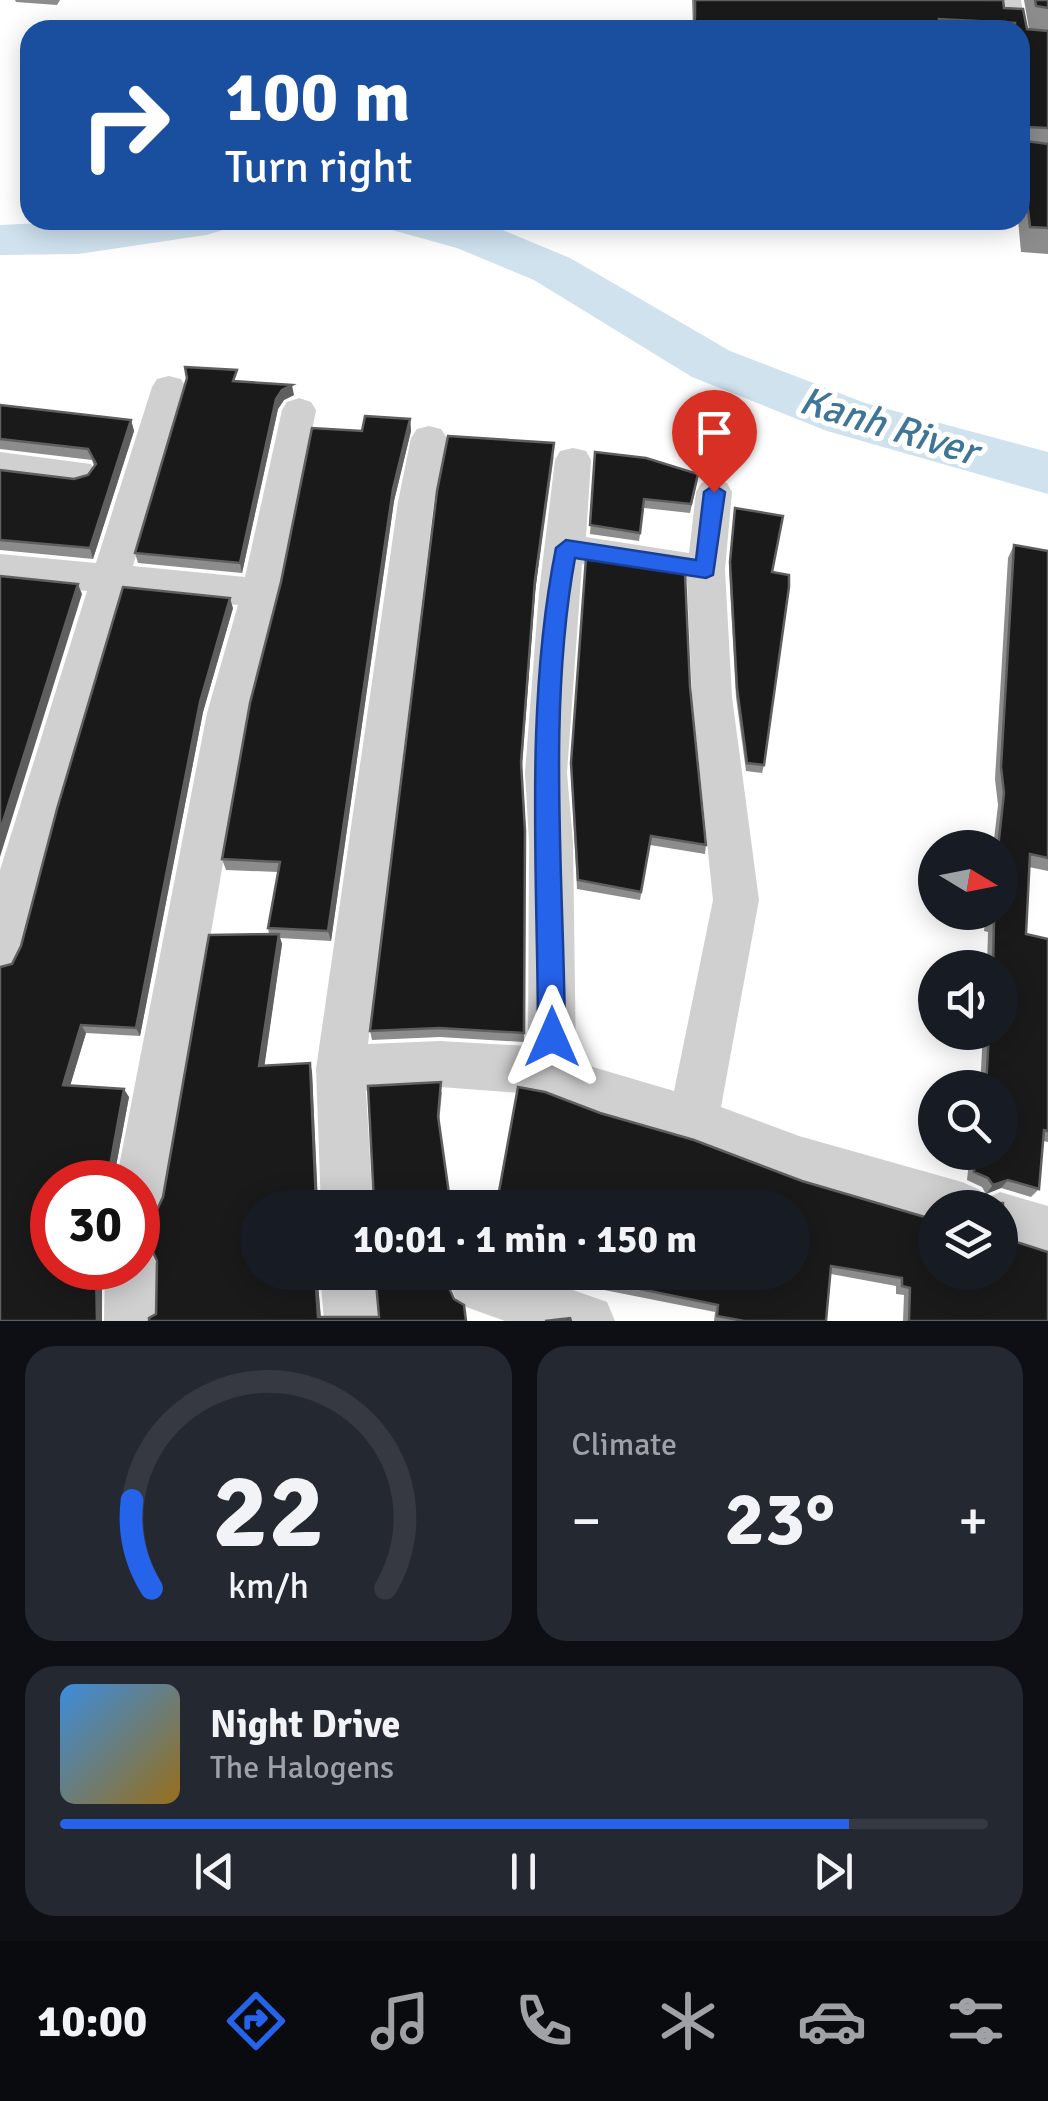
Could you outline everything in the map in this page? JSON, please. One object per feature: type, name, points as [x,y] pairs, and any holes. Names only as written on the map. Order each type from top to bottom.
[{"type":"street","points":[[0,954],[18,817],[112,578],[169,387]]},
{"type":"street","points":[[144,1160],[196,904],[228,713],[261,592],[299,410]]},
{"type":"street","points":[[347,1190],[340,1069],[416,502],[429,438]]},
{"type":"street","points":[[552,1076],[546,773],[558,592],[573,460]]},
{"type":"street","points":[[0,465],[78,473]]},
{"type":"street","points":[[692,1121],[736,900],[732,833],[712,696],[706,570],[714,492]]},
{"type":"street","points":[[566,548],[706,570]]},
{"type":"street","points":[[0,568],[261,592]]},
{"type":"street","points":[[340,1069],[440,1064],[535,1070],[799,1161],[918,1195]]},
{"type":"street","points":[[1018,1223],[1048,1232]]},
{"type":"street","points":[[131,1290],[131,1321]]},
{"type":"street","points":[[349,1290],[351,1321]]},
{"type":"street","points":[[493,1290],[588,1321]]},
{"type":"building","points":[[695,0],[1003,0],[1004,8],[1023,9],[1025,20],[695,20]]},
{"type":"building","points":[[1035,0],[1048,0],[1048,8],[1036,6]]},
{"type":"building","points":[[1030,29],[1048,31],[1048,128],[1030,127]]},
{"type":"building","points":[[1030,142],[1048,144],[1048,228],[1030,227]]},
{"type":"building","points":[[185,367],[237,370],[233,381],[292,385],[276,399],[240,563],[135,553],[187,378]]},
{"type":"building","points":[[0,405],[131,420],[90,548],[0,540],[0,470],[74,479],[88,475],[96,464],[88,449],[0,439]]},
{"type":"building","points":[[365,416],[410,419],[393,489],[328,931],[268,928],[280,862],[222,859],[250,703],[281,582],[312,428],[362,431]]},
{"type":"building","points":[[448,436],[554,443],[535,580],[521,762],[525,831],[524,1033],[439,1028],[370,1031],[437,491]]},
{"type":"building","points":[[595,452],[646,458],[698,474],[691,504],[644,499],[640,533],[590,525]]},
{"type":"building","points":[[735,508],[783,516],[772,572],[789,575],[789,587],[764,765],[747,763],[737,688],[730,562]]},
{"type":"building","points":[[1014,545],[1048,551],[1048,858],[1030,854],[1026,934],[1048,939],[1048,1131],[1044,1130],[1039,1189],[1008,1180],[993,1185],[974,1172],[1018,1170],[1018,1070],[987,1070],[988,1050],[1018,1050],[1018,950],[993,950],[994,930],[1018,930],[1018,830],[1000,830],[1004,793],[1001,767]]},
{"type":"building","points":[[586,558],[685,574],[690,687],[706,845],[651,836],[641,892],[578,880],[571,763]]},
{"type":"building","points":[[0,576],[78,584],[0,831]]},
{"type":"building","points":[[123,587],[230,598],[200,702],[136,1028],[81,1025],[63,1085],[124,1089],[111,1160],[30,1160],[30,1290],[96,1290],[97,1321],[0,1321],[0,967],[12,964],[21,946]]},
{"type":"building","points":[[279,934],[259,1066],[310,1063],[315,1190],[240,1190],[240,1290],[316,1290],[318,1317],[379,1317],[377,1290],[450,1290],[454,1299],[464,1305],[466,1321],[149,1321],[156,1314],[156,1290],[160,1290],[160,1203],[209,935]]},
{"type":"building","points":[[441,1082],[438,1116],[448,1190],[373,1190],[368,1086]]},
{"type":"building","points":[[518,1087],[545,1092],[600,1113],[694,1140],[802,1181],[918,1215],[918,1290],[1018,1290],[1018,1242],[1048,1252],[1048,1321],[909,1321],[910,1288],[902,1286],[902,1278],[831,1266],[826,1321],[744,1321],[717,1316],[718,1305],[645,1290],[810,1290],[810,1190],[499,1190]]},
{"type":"waterway","name":"Kanh River","points":[[0,240],[78,239],[139,230]]},
{"type":"waterway","name":"Kanh River","points":[[448,230],[552,269],[711,364],[847,417],[1048,473]]},
{"type":"route","points":[[552,1037],[546,773],[558,592],[566,548],[706,570],[714,492]]}]
